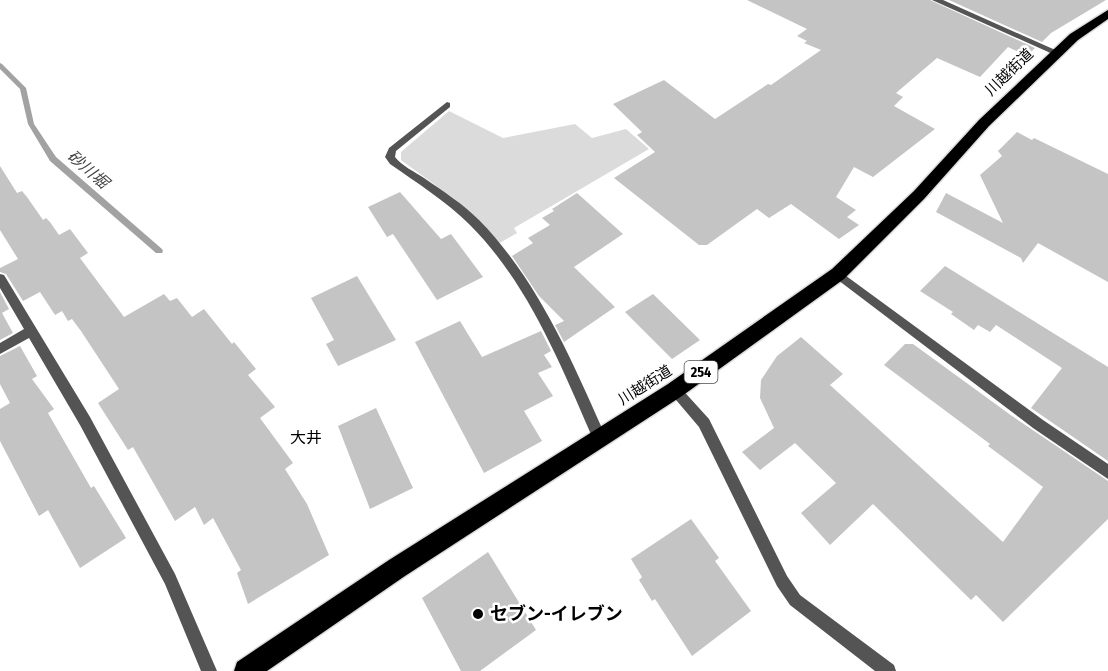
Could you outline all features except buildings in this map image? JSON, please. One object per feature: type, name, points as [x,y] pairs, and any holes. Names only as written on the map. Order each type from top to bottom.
[{"type":"highway","name":"川越街道","points":[[246,671],[397,568],[675,390],[838,274],[920,195],[984,123],[1074,37],[1108,14]]},
{"type":"street","points":[[936,0],[1058,53]]},
{"type":"street","points":[[447,105],[392,150],[390,157],[393,162],[474,222],[517,275],[558,345],[599,437]]},
{"type":"street","points":[[838,274],[1038,424],[1108,472]]},
{"type":"street","points":[[0,278],[85,421],[170,579],[209,671]]},
{"type":"street","points":[[0,349],[31,331]]},
{"type":"street","points":[[675,390],[704,423],[782,581],[795,600],[888,671]]},
{"type":"shaded area","points":[[449,111],[503,138],[575,124],[592,138],[626,129],[649,149],[514,228],[517,233],[498,244],[457,201],[401,160],[401,152]]},
{"type":"waterway","name":"砂川堀","points":[[0,65],[23,88],[31,124],[53,159],[159,251]]},
{"type":"place","name":"セブン-イレブン","points":[[478,614]]},
{"type":"district","name":"大井","points":[[306,437]]}]
